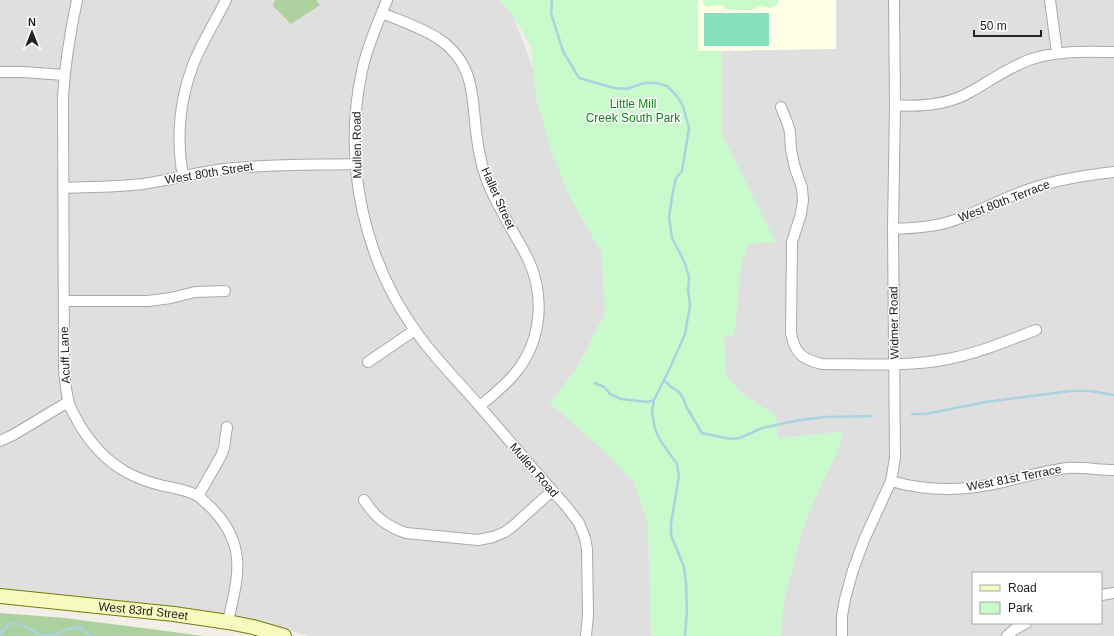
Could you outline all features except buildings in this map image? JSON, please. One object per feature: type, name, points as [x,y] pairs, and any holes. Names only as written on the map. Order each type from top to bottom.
[{"type":"street","name":"Acuff Lane","points":[[77,0],[68,41],[63,97],[64,370],[68,402],[85,435],[98,451],[109,461],[126,472],[145,481],[178,489],[198,496],[214,510],[223,521],[236,550],[238,569],[228,622]]},
{"type":"street","points":[[182,177],[179,139],[181,112],[186,85],[205,38],[226,0]]},
{"type":"street","name":"Mullen Road","points":[[387,0],[370,41],[362,71],[356,103],[354,131],[355,164],[358,190],[366,224],[376,256],[389,286],[420,338],[572,513],[579,523],[585,538],[587,549],[588,615],[586,636]]},
{"type":"street","name":"Widmer Road","points":[[842,636],[842,616],[853,570],[864,540],[891,482],[895,458],[893,229],[895,105],[894,0]]},
{"type":"street","points":[[1050,0],[1057,53]]},
{"type":"street","name":"Hallet Street","points":[[382,13],[439,39],[457,56],[466,70],[473,95],[480,156],[487,180],[499,207],[527,258],[538,288],[539,317],[535,336],[528,354],[512,378],[480,406]]},
{"type":"street","points":[[895,105],[924,106],[956,99],[972,92],[1009,68],[1030,59],[1057,53],[1114,52]]},
{"type":"street","points":[[0,72],[64,75]]},
{"type":"street","points":[[781,107],[790,132],[791,150],[802,188],[803,200],[801,214],[792,242],[791,257],[791,333],[793,343],[800,354],[810,361],[822,364],[921,363],[949,359],[986,349],[1036,330]]},
{"type":"street","name":"West 80th Street","points":[[64,188],[143,184],[200,172],[247,166],[355,164]]},
{"type":"street","name":"West 80th Terrace","points":[[893,229],[922,227],[944,223],[963,217],[1007,197],[1032,188],[1056,181],[1114,172]]},
{"type":"street","points":[[64,301],[148,301],[171,298],[195,292],[225,291]]},
{"type":"street","points":[[368,362],[415,330]]},
{"type":"street","points":[[0,441],[68,402]]},
{"type":"street","points":[[198,496],[221,456],[224,448],[227,427]]},
{"type":"street","name":"West 81st Terrace","points":[[891,482],[917,487],[943,489],[965,488],[987,486],[1069,468],[1114,470]]},
{"type":"street","points":[[364,500],[371,511],[394,529],[406,533],[478,540],[493,537],[505,532],[552,491]]},
{"type":"street","points":[[1102,594],[1114,593]]},
{"type":"street","name":"West 83rd Street","points":[[0,596],[174,614],[228,622],[253,627],[284,636]]},
{"type":"street","points":[[1007,636],[1024,624]]},
{"type":"shaded area","points":[[0,0],[499,0],[513,15],[602,254],[605,314],[576,370],[550,403],[602,449],[634,482],[648,523],[651,636],[309,636],[289,630],[206,612],[159,605],[0,589]]},
{"type":"shaded area","points":[[698,0],[836,0],[836,49],[698,51]]},
{"type":"shaded area","points":[[836,0],[1114,0],[1114,636],[781,636],[784,599],[802,531],[842,432],[777,438],[775,415],[739,392],[725,373],[724,336],[734,335],[741,264],[748,245],[774,241],[722,135],[722,51],[836,49]]},
{"type":"green space","points":[[275,0],[316,0],[320,5],[291,24],[273,6]]},
{"type":"green space","name":"Little Mill Creek South Park","points":[[499,0],[698,0],[698,51],[722,51],[722,135],[775,241],[748,245],[741,264],[734,335],[724,336],[725,373],[739,392],[775,415],[778,438],[843,432],[837,452],[802,531],[784,599],[781,636],[651,636],[648,523],[634,482],[602,449],[550,403],[576,370],[605,314],[602,254],[570,197],[552,154],[536,98],[531,47],[513,15]]},
{"type":"green space","points":[[702,0],[778,0],[778,3],[776,6],[771,8],[760,6],[752,10],[740,10],[727,9],[720,5],[711,5],[706,7]]},
{"type":"green space","points":[[704,13],[769,13],[769,46],[704,46]]},
{"type":"green space","points":[[0,613],[65,618],[204,636],[0,636]]},
{"type":"waterway","points":[[552,0],[551,13],[563,51],[579,78],[614,88],[627,89],[644,83],[656,83],[667,86],[676,95],[683,106],[689,128],[682,171],[676,178],[669,217],[672,238],[685,263],[689,277],[688,289],[690,306],[685,334],[654,400],[652,412],[655,429],[660,440],[677,464],[679,476],[671,524],[671,535],[684,567],[687,610],[685,636]]},
{"type":"waterway","points":[[664,380],[679,392],[702,433],[730,439],[740,438],[762,428],[800,420],[825,417],[872,416]]},
{"type":"waterway","points":[[595,383],[604,387],[610,394],[621,399],[648,402],[654,400]]},
{"type":"waterway","points":[[912,414],[925,414],[986,402],[1070,391],[1090,391],[1114,395]]},
{"type":"waterway","points":[[0,634],[12,623],[15,623],[42,636]]},
{"type":"waterway","points":[[43,636],[58,634],[67,629],[79,627],[90,636]]}]
